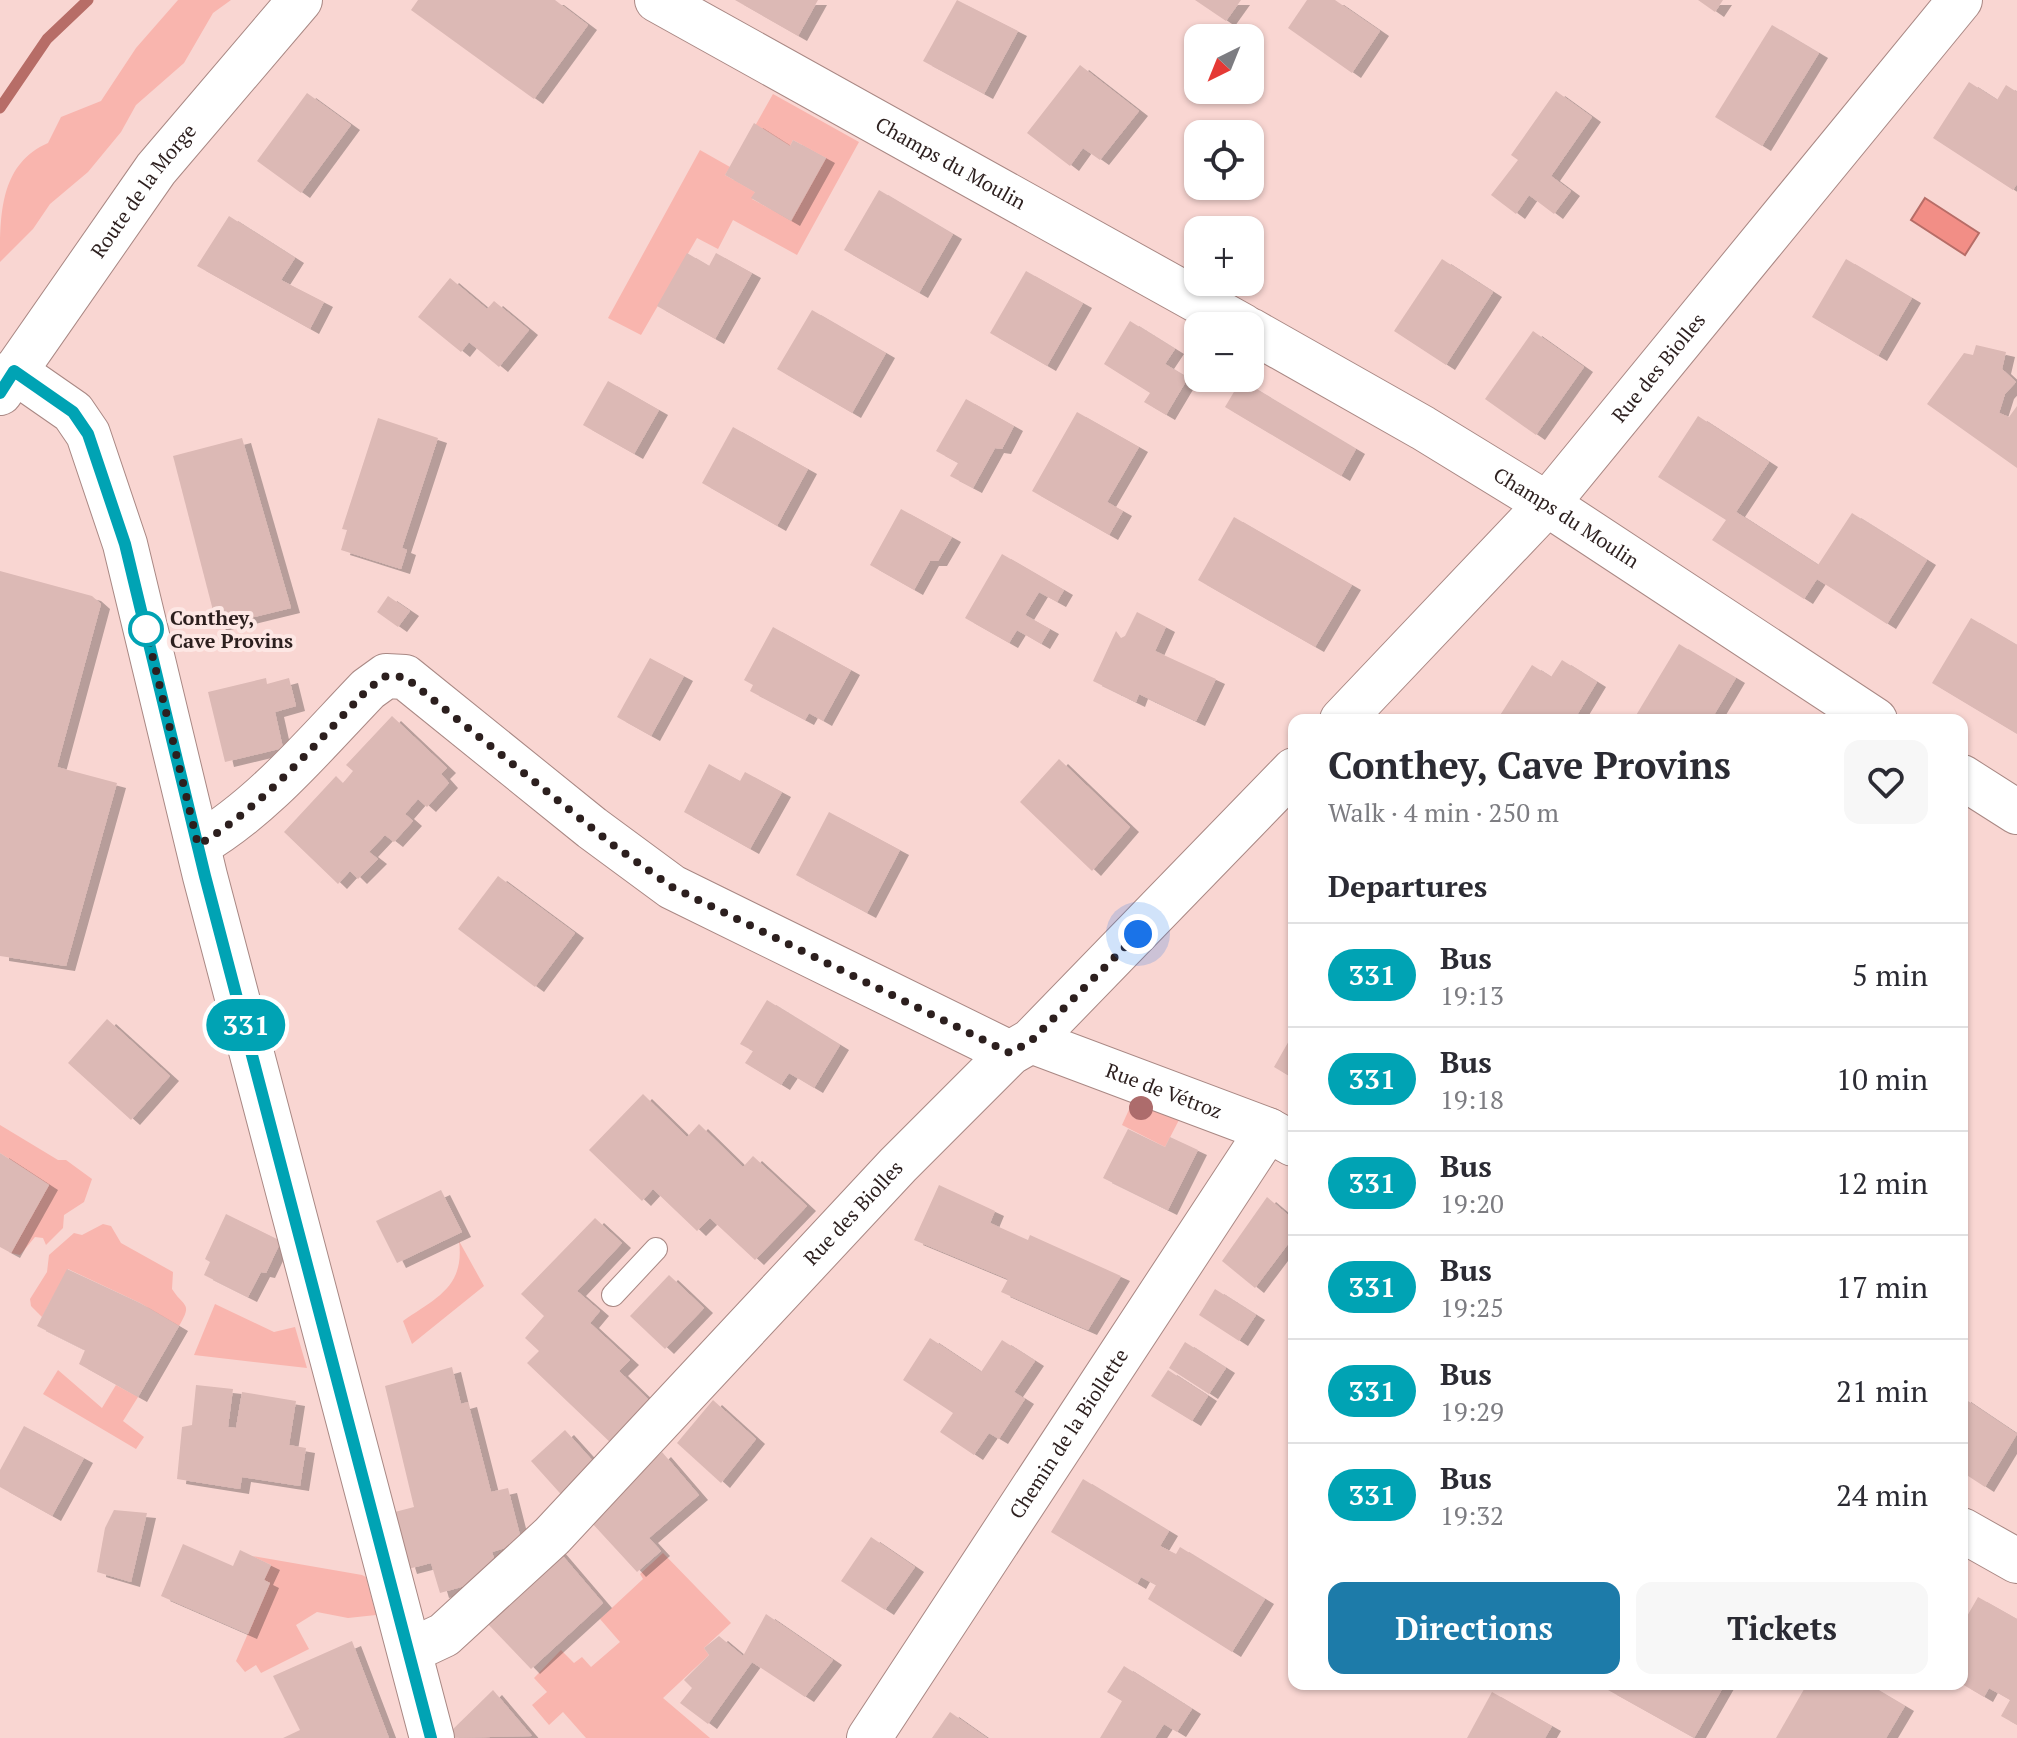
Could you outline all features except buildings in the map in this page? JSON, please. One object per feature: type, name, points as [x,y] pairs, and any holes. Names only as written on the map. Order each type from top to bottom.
[{"type":"street","name":"Route de la Morge","points":[[7,382],[156,169],[300,0]]},
{"type":"street","name":"Champs du Moulin","points":[[657,0],[1218,312]]},
{"type":"street","name":"Rue des Biolles","points":[[1348,714],[1547,504],[1960,0]]},
{"type":"street","name":"Champs du Moulin","points":[[1264,338],[1423,428],[1547,504],[1866,714]]},
{"type":"street","points":[[7,382],[73,412],[88,434],[125,544],[198,845],[432,1738]]},
{"type":"street","name":"Rue de Vétroz","points":[[198,845],[220,832],[250,806],[368,689],[386,676],[405,677],[613,845],[672,887],[1021,1047],[1281,1137]]},
{"type":"street","name":"Rue des Biolles","points":[[410,1651],[444,1635],[552,1536],[898,1165],[1021,1047],[1288,776]]},
{"type":"street","points":[[1968,781],[2017,812]]},
{"type":"street","name":"Chemin de la Biollette","points":[[869,1738],[1281,1137]]},
{"type":"street","points":[[1968,1533],[2017,1561]]},
{"type":"lane","points":[[613,1295],[656,1249]]},
{"type":"shaded area","points":[[178,0],[231,0],[213,13],[184,63],[136,105],[121,132],[88,172],[50,204],[33,229],[0,262],[6,192],[20,164],[48,143],[61,117],[101,101],[136,48]]},
{"type":"shaded area","points":[[773,94],[859,142],[797,255],[733,220],[718,249],[697,238],[641,335],[608,318],[700,150],[730,167],[725,175],[755,192],[752,199],[791,220],[826,158],[793,140],[790,146],[755,126]]},
{"type":"shaded area","points":[[1925,198],[1979,233],[1965,255],[1911,220]]},
{"type":"shaded area","points":[[1137,1092],[1180,1118],[1165,1147],[1122,1125]]},
{"type":"shaded area","points":[[0,1125],[58,1160],[66,1160],[92,1179],[84,1202],[64,1215],[63,1228],[46,1245],[43,1238],[35,1237],[20,1255],[11,1253],[49,1185],[0,1153]]},
{"type":"shaded area","points":[[103,1224],[111,1226],[121,1243],[173,1272],[172,1289],[186,1309],[179,1326],[140,1303],[68,1269],[42,1317],[31,1306],[30,1299],[47,1272],[49,1255],[74,1233],[82,1235]]},
{"type":"shaded area","points":[[459,1241],[484,1286],[412,1344],[403,1321],[437,1298],[453,1280],[460,1257]]},
{"type":"shaded area","points":[[215,1304],[274,1332],[295,1327],[307,1368],[194,1355]]},
{"type":"shaded area","points":[[58,1370],[102,1408],[116,1385],[138,1397],[123,1421],[144,1437],[136,1449],[43,1394]]},
{"type":"shaded area","points":[[663,1553],[731,1623],[704,1648],[709,1655],[663,1698],[710,1738],[586,1738],[563,1712],[549,1725],[532,1705],[547,1692],[534,1678],[561,1650],[574,1663],[582,1657],[591,1667],[620,1642],[600,1619],[643,1579],[640,1574]]},
{"type":"shaded area","points":[[252,1556],[362,1575],[366,1577],[376,1615],[348,1618],[317,1612],[296,1625],[309,1649],[261,1673],[256,1665],[245,1672],[236,1661],[270,1583],[264,1580],[271,1565]]},
{"type":"waterway","points":[[0,108],[47,39],[88,0]]},
{"type":"bus line","name":"331","points":[[0,393],[14,371],[73,412],[88,434],[125,544],[205,876],[431,1738]]},
{"type":"place","name":"Conthey, Cave Provins","points":[[146,629]]},
{"type":"route","points":[[146,629],[198,845],[220,832],[250,806],[368,689],[386,676],[405,677],[613,845],[672,887],[1010,1053],[1031,1041],[1138,934]]}]
